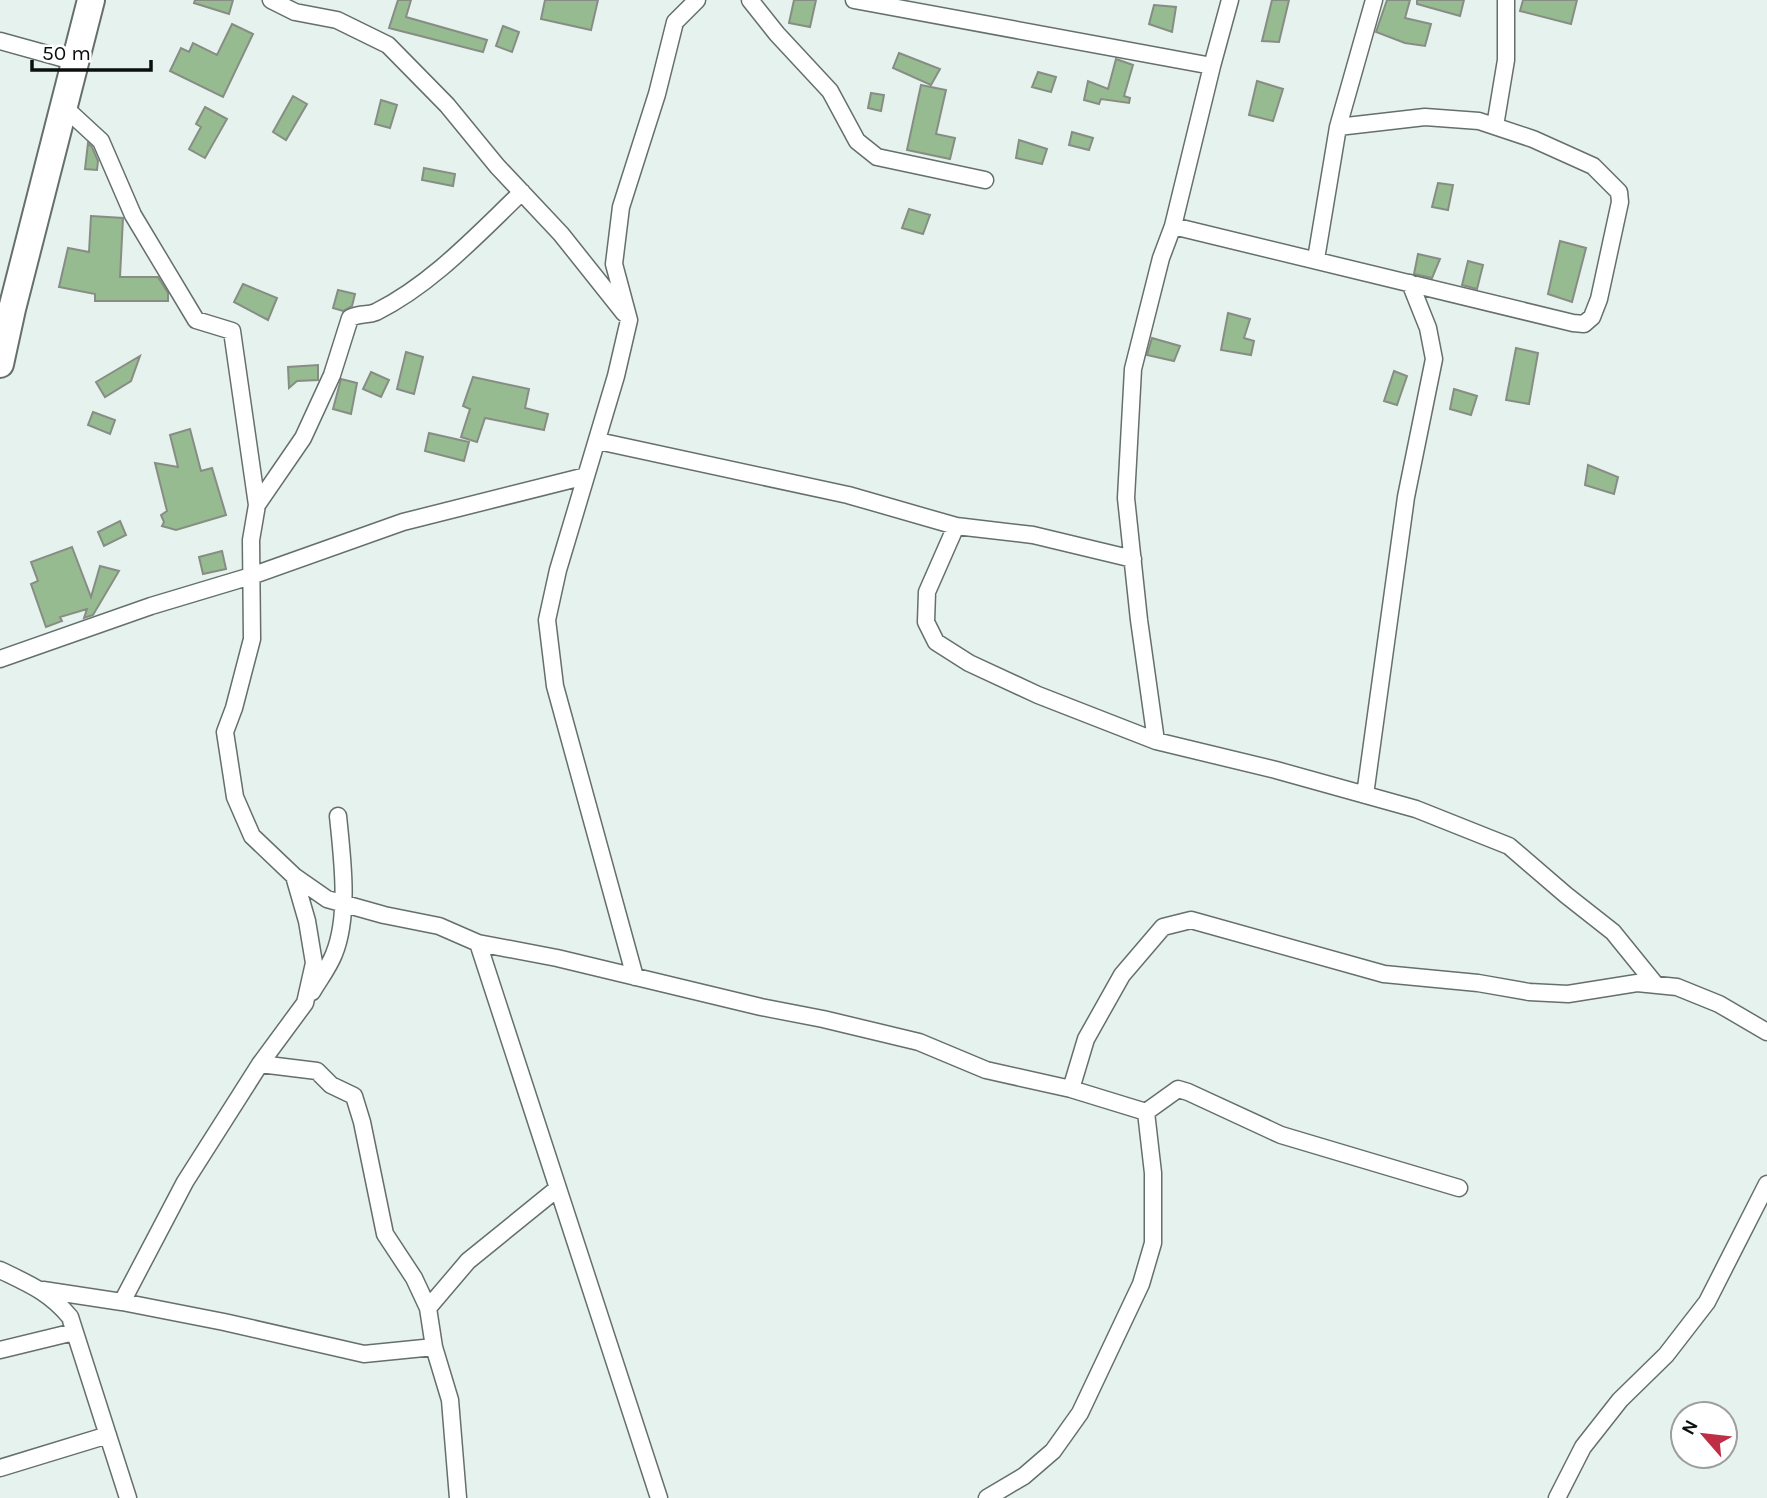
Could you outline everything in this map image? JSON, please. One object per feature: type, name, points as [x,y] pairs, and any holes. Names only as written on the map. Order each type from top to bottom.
[{"type":"main road","points":[[0,364],[6,305],[76,62],[91,0]]},
{"type":"street","points":[[271,0],[295,12],[337,20],[388,45],[447,105],[497,166],[561,234],[629,320]]},
{"type":"street","points":[[635,977],[555,686],[547,620],[558,570],[598,441],[629,320],[614,264],[621,207],[657,93],[675,22],[697,0]]},
{"type":"street","points":[[750,0],[777,34],[830,91],[857,141],[877,157],[985,180]]},
{"type":"street","points":[[854,0],[1212,66]]},
{"type":"street","points":[[1156,741],[1126,498],[1133,369],[1230,0]]},
{"type":"street","points":[[1316,259],[1338,127],[1374,0]]},
{"type":"street","points":[[1495,126],[1506,60],[1506,0]]},
{"type":"street","points":[[0,41],[76,62]]},
{"type":"street","points":[[62,106],[101,141],[133,215],[196,320],[232,331],[257,505],[251,540],[252,639],[225,732],[235,797],[252,836],[294,876],[327,899],[384,915],[439,926],[478,943],[557,958],[919,1042],[986,1070],[1071,1089],[1146,1112]]},
{"type":"street","points":[[1172,226],[1573,323],[1584,324],[1592,317],[1600,299],[1620,202],[1619,192],[1593,166],[1533,139],[1479,121],[1425,117],[1338,127]]},
{"type":"street","points":[[257,505],[308,427],[332,375],[350,318],[359,313],[373,314],[429,278],[522,192]]},
{"type":"street","points":[[1365,795],[1406,497],[1434,359],[1428,328],[1410,283]]},
{"type":"street","points":[[598,441],[848,495],[956,526],[1033,535],[1133,559]]},
{"type":"street","points":[[0,659],[151,606],[251,576],[403,522],[586,476]]},
{"type":"street","points":[[956,526],[927,592],[926,622],[936,642],[969,663],[1038,695],[1156,741],[1276,770],[1416,809],[1509,846],[1613,932],[1656,985]]},
{"type":"street","points":[[122,1302],[185,1182],[260,1064],[305,1003],[335,953],[342,916],[342,857],[338,816]]},
{"type":"street","points":[[294,876],[307,921],[314,963],[305,1003]]},
{"type":"street","points":[[1071,1089],[1086,1039],[1122,975],[1163,927],[1191,920],[1384,974],[1478,983],[1529,992],[1569,993],[1637,983],[1677,986],[1719,1004],[1767,1032]]},
{"type":"street","points":[[478,943],[659,1498]]},
{"type":"street","points":[[260,1064],[317,1071],[331,1085],[354,1096],[362,1122],[384,1234],[414,1278],[428,1308],[434,1347],[450,1400],[458,1498]]},
{"type":"street","points":[[1146,1112],[1178,1089],[1281,1135],[1459,1188]]},
{"type":"street","points":[[987,1498],[1024,1476],[1053,1451],[1067,1432],[1080,1413],[1141,1284],[1153,1243],[1153,1173],[1146,1112]]},
{"type":"street","points":[[1557,1498],[1583,1447],[1620,1400],[1666,1355],[1707,1302],[1767,1184]]},
{"type":"street","points":[[428,1308],[468,1261],[558,1188]]},
{"type":"street","points":[[0,1270],[43,1290],[56,1300],[70,1317],[128,1498]]},
{"type":"street","points":[[43,1290],[122,1302],[364,1354],[434,1347]]},
{"type":"street","points":[[0,1350],[74,1332]]},
{"type":"street","points":[[0,1468],[107,1435]]},
{"type":"building","points":[[195,0],[233,0],[229,14],[194,3]]},
{"type":"building","points":[[398,0],[411,0],[406,17],[487,40],[483,52],[389,28]]},
{"type":"building","points":[[545,0],[598,0],[591,30],[541,19]]},
{"type":"building","points":[[794,0],[816,0],[810,27],[789,23]]},
{"type":"building","points":[[1272,0],[1289,0],[1279,42],[1262,41]]},
{"type":"building","points":[[1387,0],[1410,0],[1405,18],[1431,24],[1425,46],[1405,43],[1376,32]]},
{"type":"building","points":[[1417,0],[1464,0],[1460,16],[1417,4]]},
{"type":"building","points":[[1523,0],[1577,0],[1571,24],[1520,11]]},
{"type":"building","points":[[1154,5],[1176,7],[1172,32],[1149,24]]},
{"type":"building","points":[[232,24],[253,34],[223,97],[170,71],[181,48],[189,52],[193,43],[217,55]]},
{"type":"building","points":[[503,26],[519,32],[512,52],[496,46]]},
{"type":"building","points":[[899,53],[940,69],[931,85],[893,68]]},
{"type":"building","points":[[1116,59],[1133,65],[1124,96],[1130,98],[1129,103],[1101,99],[1099,104],[1084,100],[1088,81],[1108,89]]},
{"type":"building","points":[[1038,72],[1056,77],[1051,92],[1032,87]]},
{"type":"building","points":[[1257,81],[1283,89],[1273,121],[1249,115]]},
{"type":"building","points":[[921,85],[946,90],[936,134],[955,138],[950,159],[907,150]]},
{"type":"building","points":[[871,93],[884,95],[881,111],[868,108]]},
{"type":"building","points":[[293,96],[307,104],[286,140],[273,132]]},
{"type":"building","points":[[381,100],[397,105],[390,128],[375,124]]},
{"type":"building","points":[[205,107],[227,119],[205,158],[189,149],[201,127],[196,124]]},
{"type":"building","points":[[1072,132],[1093,138],[1089,150],[1069,145]]},
{"type":"building","points":[[1019,140],[1047,149],[1042,164],[1016,158]]},
{"type":"building","points":[[88,143],[98,161],[97,170],[85,169]]},
{"type":"building","points":[[424,168],[455,174],[453,186],[422,180]]},
{"type":"building","points":[[1438,183],[1453,185],[1448,210],[1432,207]]},
{"type":"building","points":[[909,209],[930,215],[923,234],[902,228]]},
{"type":"building","points":[[91,216],[123,218],[120,277],[158,277],[168,293],[168,301],[95,301],[95,294],[59,287],[68,248],[89,252]]},
{"type":"building","points":[[1560,241],[1586,248],[1572,302],[1548,294]]},
{"type":"building","points":[[1418,254],[1440,259],[1432,278],[1414,274]]},
{"type":"building","points":[[1468,261],[1483,265],[1477,289],[1462,285]]},
{"type":"building","points":[[243,284],[277,298],[268,320],[234,302]]},
{"type":"building","points":[[338,290],[355,294],[352,306],[343,311],[333,308]]},
{"type":"building","points":[[1228,313],[1250,319],[1244,338],[1254,341],[1251,355],[1221,350]]},
{"type":"building","points":[[1152,338],[1180,346],[1174,361],[1147,355]]},
{"type":"building","points":[[1516,348],[1538,353],[1529,404],[1506,400]]},
{"type":"building","points":[[406,352],[423,357],[414,394],[397,389]]},
{"type":"building","points":[[140,356],[131,381],[105,397],[96,382]]},
{"type":"building","points":[[318,365],[318,380],[297,381],[289,388],[288,367]]},
{"type":"building","points":[[1394,371],[1407,376],[1397,405],[1384,401]]},
{"type":"building","points":[[371,372],[389,380],[381,397],[363,389]]},
{"type":"building","points":[[473,377],[529,389],[525,408],[548,414],[544,430],[485,418],[477,442],[461,437],[470,409],[463,406]]},
{"type":"building","points":[[341,379],[357,383],[351,414],[333,409]]},
{"type":"building","points":[[1454,389],[1477,396],[1471,415],[1450,409]]},
{"type":"building","points":[[93,412],[115,420],[110,434],[88,425]]},
{"type":"building","points":[[190,429],[201,471],[212,468],[226,515],[176,530],[162,526],[164,522],[161,515],[167,511],[155,463],[178,467],[170,435]]},
{"type":"building","points":[[429,433],[469,442],[464,461],[425,451]]},
{"type":"building","points":[[1588,465],[1618,477],[1614,494],[1585,485]]},
{"type":"building","points":[[120,521],[126,535],[104,546],[98,532]]},
{"type":"building","points":[[72,547],[91,597],[100,566],[119,571],[93,615],[84,618],[87,609],[60,617],[62,621],[46,627],[31,584],[38,581],[31,562]]},
{"type":"building","points":[[222,551],[226,569],[203,574],[199,557]]}]
